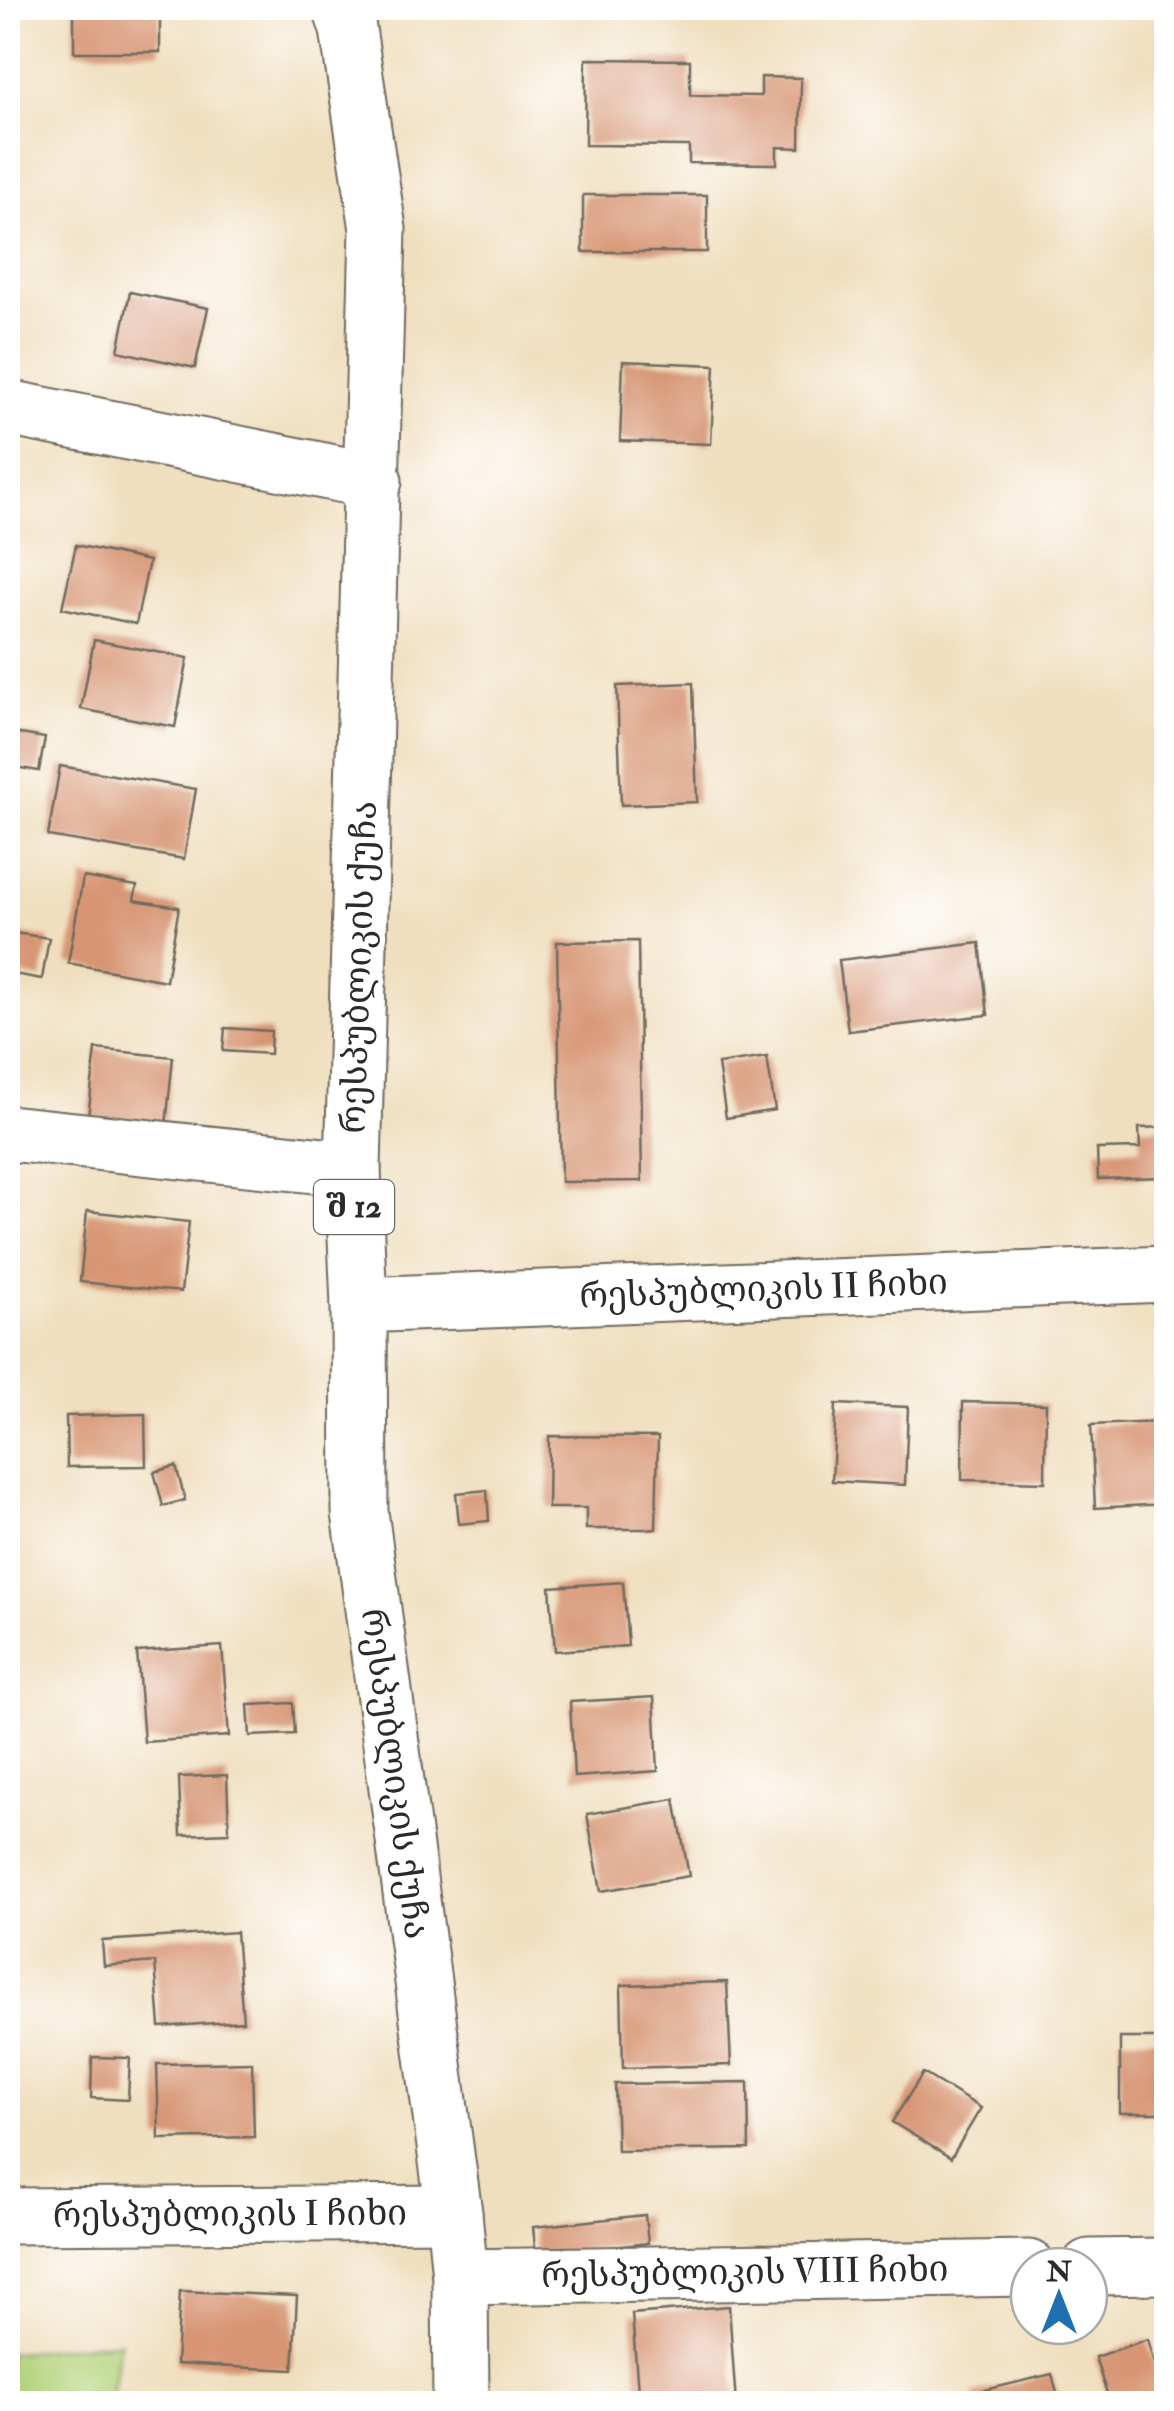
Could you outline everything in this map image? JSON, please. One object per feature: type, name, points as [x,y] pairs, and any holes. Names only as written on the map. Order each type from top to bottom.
[{"type":"street","name":"რესპუბლიკის ქუჩა","points":[[351,15],[378,229],[353,1169],[359,1305],[360,1512],[454,2213],[460,2277],[461,2404]]},
{"type":"street","points":[[8,408],[374,482]]},
{"type":"street","points":[[8,1134],[353,1169]]},
{"type":"street","name":"რესპუბლიკის II ჩიხი","points":[[359,1305],[1166,1274]]},
{"type":"street","name":"რესპუბლიკის I ჩიხი","points":[[8,2216],[454,2213]]},
{"type":"street","points":[[1109,2267],[1166,2266]]},
{"type":"street","name":"რესპუბლიკის VIII ჩიხი","points":[[460,2277],[1009,2268]]},
{"type":"green space","points":[[120,2342],[110,2403],[8,2403],[8,2353]]},
{"type":"building","points":[[74,8],[160,8],[160,52],[74,52]]},
{"type":"building","points":[[586,59],[690,60],[690,95],[761,96],[761,77],[801,78],[800,148],[777,147],[777,164],[689,163],[689,146],[585,145]]},
{"type":"building","points":[[583,195],[707,195],[707,252],[583,252]]},
{"type":"building","points":[[130,292],[208,308],[195,368],[118,351]]},
{"type":"building","points":[[623,361],[715,365],[711,444],[620,441]]},
{"type":"building","points":[[76,545],[149,561],[136,624],[62,608]]},
{"type":"building","points":[[94,640],[188,658],[175,727],[81,709]]},
{"type":"building","points":[[693,683],[697,802],[621,805],[617,686]]},
{"type":"building","points":[[8,732],[45,738],[39,771],[8,766]]},
{"type":"building","points":[[60,766],[196,789],[184,859],[48,836]]},
{"type":"building","points":[[83,877],[137,886],[134,900],[179,907],[166,981],[68,963]]},
{"type":"building","points":[[8,932],[49,938],[42,979],[8,973]]},
{"type":"building","points":[[638,941],[642,1181],[561,1182],[557,942]]},
{"type":"building","points":[[980,943],[988,1015],[848,1031],[839,960]]},
{"type":"building","points":[[1162,965],[1166,965],[1163,1003]]},
{"type":"building","points":[[225,1028],[271,1031],[270,1054],[223,1051]]},
{"type":"building","points":[[96,1049],[173,1057],[166,1126],[88,1117]]},
{"type":"building","points":[[767,1057],[775,1110],[726,1118],[718,1064]]},
{"type":"building","points":[[1166,1127],[1166,1177],[1098,1179],[1097,1149],[1140,1148],[1139,1128]]},
{"type":"building","points":[[87,1211],[189,1222],[181,1292],[80,1282]]},
{"type":"building","points":[[963,1402],[1046,1404],[1045,1482],[962,1480]]},
{"type":"building","points":[[836,1404],[908,1407],[905,1485],[832,1481]]},
{"type":"building","points":[[145,1414],[146,1466],[67,1467],[66,1416]]},
{"type":"building","points":[[1159,1422],[1164,1504],[1095,1508],[1091,1425]]},
{"type":"building","points":[[549,1436],[658,1437],[656,1529],[586,1529],[586,1508],[548,1508]]},
{"type":"building","points":[[176,1466],[185,1500],[163,1506],[154,1472]]},
{"type":"building","points":[[487,1490],[489,1521],[459,1524],[456,1493]]},
{"type":"building","points":[[623,1582],[628,1646],[555,1651],[550,1587]]},
{"type":"building","points":[[222,1646],[229,1736],[144,1742],[137,1652]]},
{"type":"building","points":[[654,1697],[658,1771],[574,1777],[570,1702]]},
{"type":"building","points":[[293,1703],[295,1734],[250,1736],[248,1705]]},
{"type":"building","points":[[227,1775],[229,1833],[181,1835],[179,1777]]},
{"type":"building","points":[[675,1799],[689,1876],[601,1891],[587,1814]]},
{"type":"building","points":[[236,1932],[243,2021],[160,2027],[155,1962],[104,1966],[102,1941]]},
{"type":"building","points":[[727,1982],[731,2065],[623,2068],[621,1985]]},
{"type":"building","points":[[1120,2038],[1166,2038],[1166,2113],[1120,2113]]},
{"type":"building","points":[[92,2057],[130,2058],[128,2100],[91,2098]]},
{"type":"building","points":[[252,2062],[254,2137],[159,2139],[157,2064]]},
{"type":"building","points":[[923,2073],[981,2108],[951,2158],[892,2122]]},
{"type":"building","points":[[748,2082],[749,2149],[617,2151],[615,2084]]},
{"type":"building","points":[[645,2215],[648,2243],[536,2256],[533,2227]]},
{"type":"building","points":[[180,2291],[297,2296],[293,2370],[176,2364]]},
{"type":"building","points":[[729,2306],[736,2404],[639,2404],[632,2314]]},
{"type":"building","points":[[1148,2339],[1166,2401],[1110,2404],[1095,2357]]},
{"type":"building","points":[[1052,2374],[1060,2404],[976,2404],[973,2393]]}]
